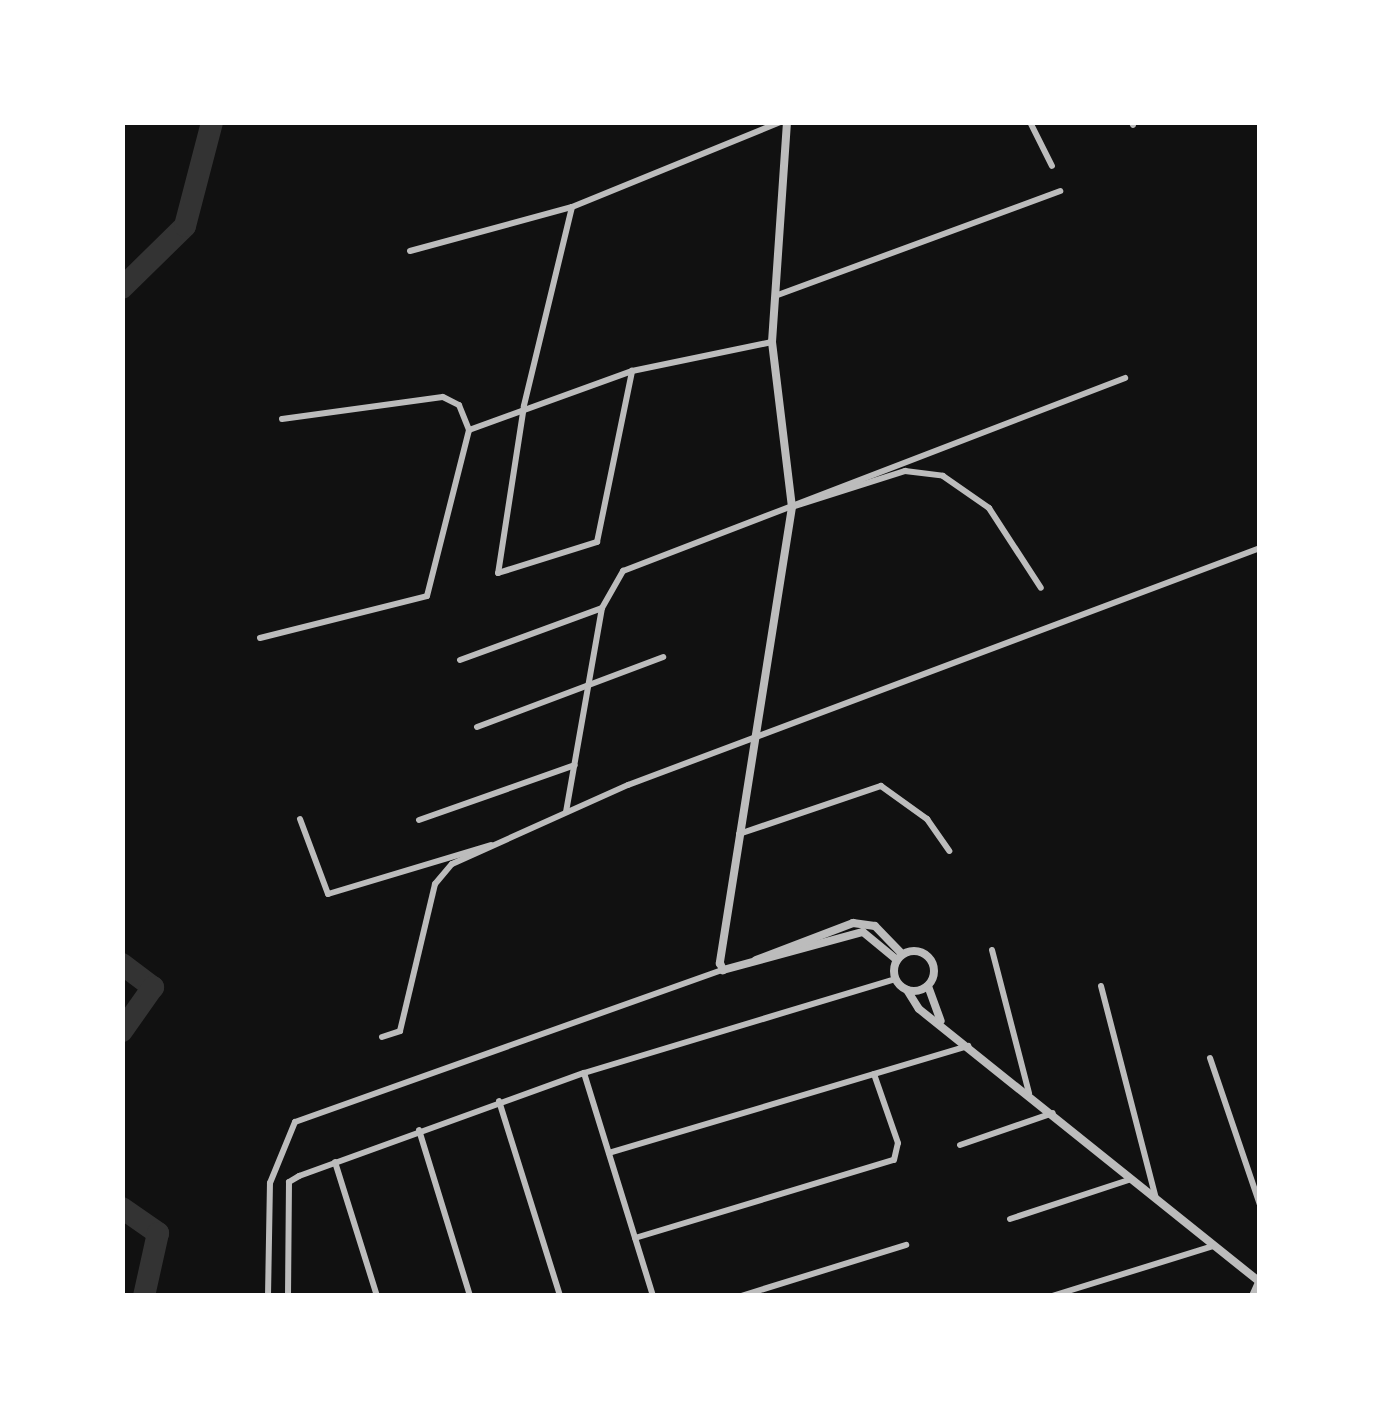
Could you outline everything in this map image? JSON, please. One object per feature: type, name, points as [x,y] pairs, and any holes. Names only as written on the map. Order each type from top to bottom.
[{"type":"street","points":[[410,252],[572,207],[783,122],[772,342],[792,505],[738,834],[724,970]]},
{"type":"street","points":[[1030,122],[1052,166]]},
{"type":"street","points":[[774,296],[1060,191]]},
{"type":"street","points":[[572,207],[524,406],[495,564],[508,576],[597,542],[632,371]]},
{"type":"street","points":[[470,430],[524,406],[632,371],[772,342]]},
{"type":"street","points":[[565,814],[602,608],[623,571],[1125,378]]},
{"type":"street","points":[[260,638],[427,596],[470,430],[459,405],[443,397],[282,419]]},
{"type":"street","points":[[792,505],[905,470],[943,476],[989,508],[1041,588]]},
{"type":"street","points":[[382,1037],[400,1032],[435,884],[452,864],[565,814],[1260,548]]},
{"type":"street","points":[[460,660],[602,608]]},
{"type":"street","points":[[477,727],[663,658]]},
{"type":"street","points":[[419,820],[575,765]]},
{"type":"street","points":[[738,834],[881,786],[927,818],[949,851]]},
{"type":"street","points":[[300,819],[328,894],[502,843]]},
{"type":"street","points":[[756,960],[805,935],[875,926],[899,957],[895,979]]},
{"type":"street","points":[[268,1296],[270,1182],[295,1122],[853,928]]},
{"type":"street","points":[[805,935],[808,946]]},
{"type":"street","points":[[992,950],[1029,1093]]},
{"type":"street","points":[[899,957],[928,955],[928,986],[941,1021]]},
{"type":"street","points":[[895,979],[970,1046],[1259,1280],[1253,1296]]},
{"type":"street","points":[[288,1296],[288,1182],[419,1130],[584,1073],[895,979]]},
{"type":"street","points":[[907,990],[928,986]]},
{"type":"street","points":[[1100,986],[1156,1198]]},
{"type":"street","points":[[609,1153],[970,1046]]},
{"type":"street","points":[[1210,1058],[1260,1205]]},
{"type":"street","points":[[584,1073],[653,1296]]},
{"type":"street","points":[[635,1238],[894,1160],[898,1143],[874,1074]]},
{"type":"street","points":[[500,1102],[560,1296]]},
{"type":"street","points":[[960,1145],[1052,1113]]},
{"type":"street","points":[[419,1130],[470,1296]]},
{"type":"street","points":[[334,1162],[376,1296]]},
{"type":"street","points":[[1010,1220],[1133,1179]]},
{"type":"street","points":[[740,1296],[906,1245]]},
{"type":"street","points":[[1052,1296],[1214,1246]]},
{"type":"waterway","points":[[122,288],[185,226],[212,122]]},
{"type":"waterway","points":[[122,964],[153,987],[122,1031]]},
{"type":"waterway","points":[[122,1208],[158,1233],[144,1296]]}]
